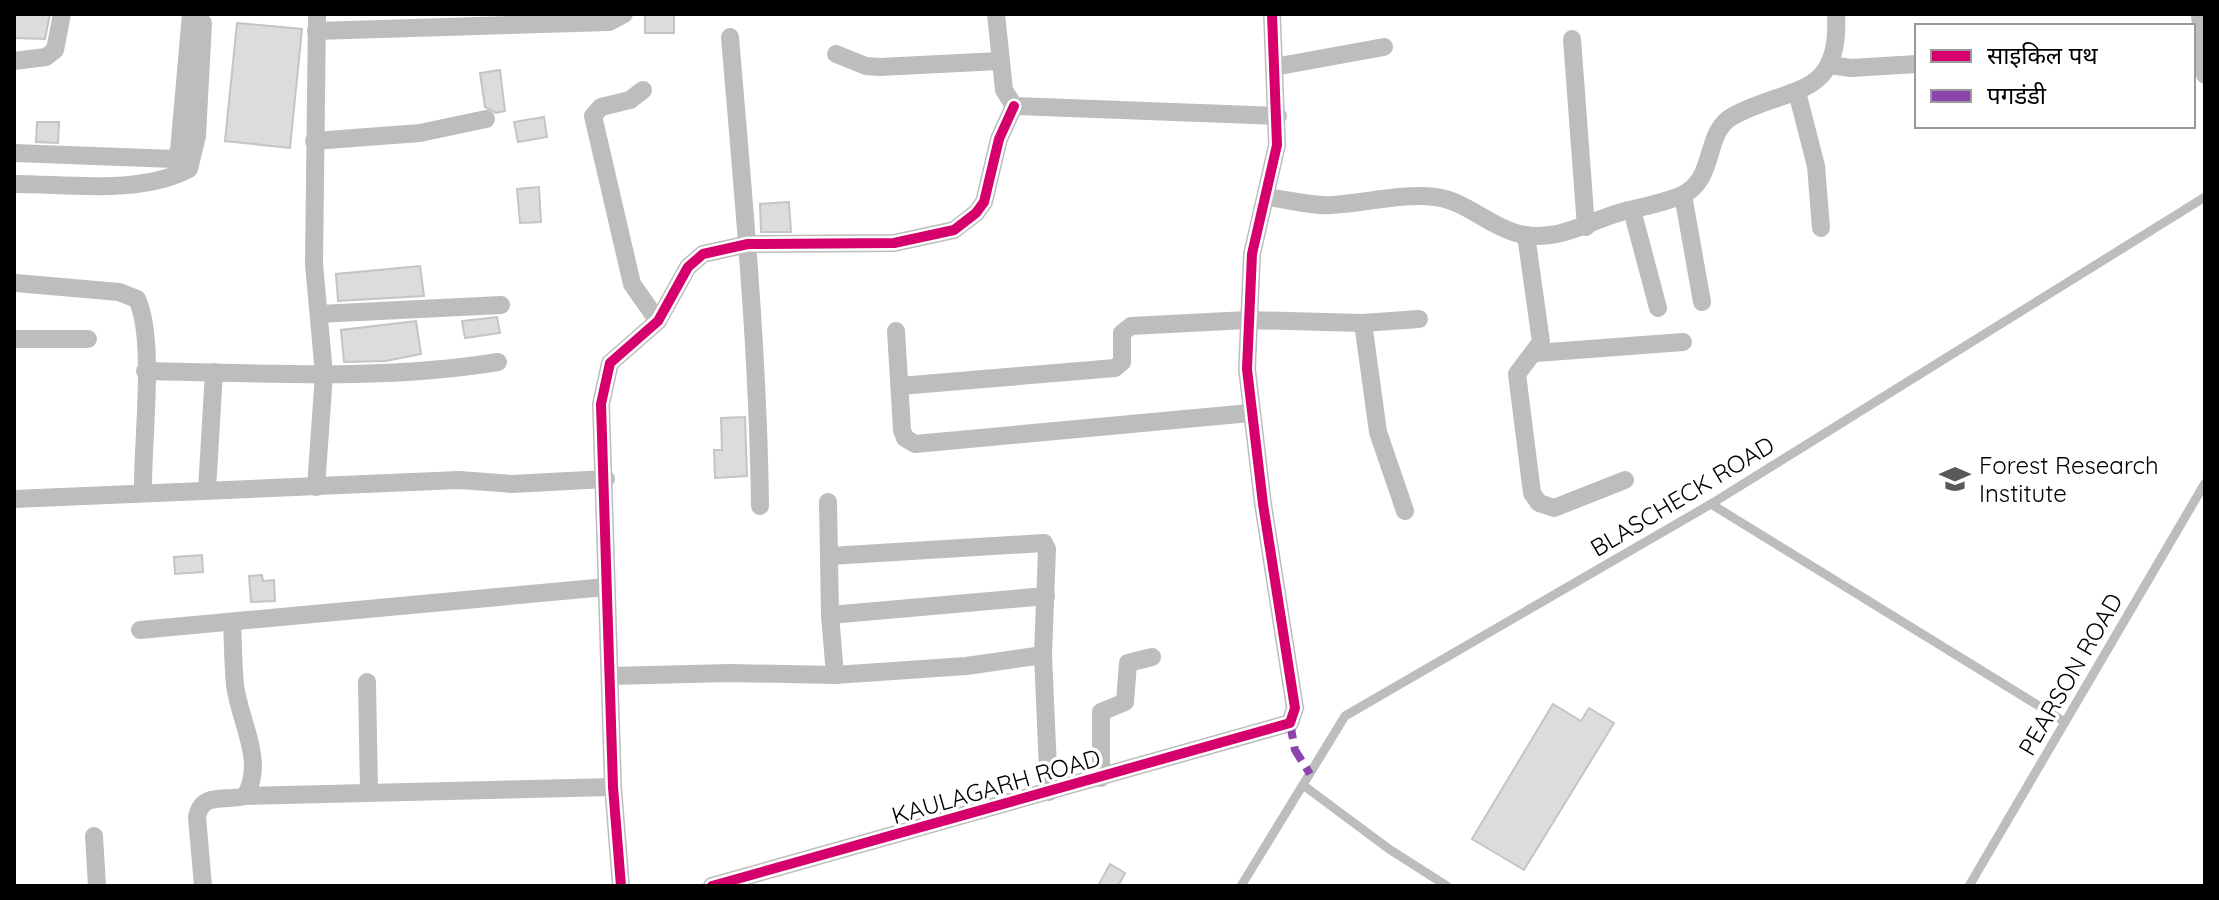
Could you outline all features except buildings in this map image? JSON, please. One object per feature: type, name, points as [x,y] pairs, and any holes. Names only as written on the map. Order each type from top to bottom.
[{"type":"street","points":[[14,61],[46,57],[55,50],[62,14]]},
{"type":"street","points":[[316,487],[324,374],[314,264],[317,22],[536,18],[616,21],[624,14]]},
{"type":"street","points":[[996,14],[1004,90],[1014,106]]},
{"type":"street","points":[[896,331],[902,430],[909,441],[922,445],[1250,413],[1247,320],[1252,254],[1266,197],[1278,116],[1272,14]]},
{"type":"street","points":[[1266,197],[1329,206],[1397,197],[1438,197],[1526,235],[1552,235],[1586,227],[1683,195],[1701,180],[1718,132],[1727,119],[1797,92],[1820,77],[1830,65],[1837,35],[1836,14]]},
{"type":"street","points":[[2200,14],[2205,75]]},
{"type":"street","points":[[14,153],[174,159],[179,151],[197,19]]},
{"type":"street","points":[[14,184],[138,184],[170,179],[189,169],[197,136],[197,19]]},
{"type":"street","points":[[730,37],[748,244],[759,422],[760,506]]},
{"type":"street","points":[[1572,39],[1586,227]]},
{"type":"street","points":[[1274,67],[1384,47]]},
{"type":"street","points":[[836,54],[866,66],[880,67],[999,61]]},
{"type":"street","points":[[1830,65],[1851,68],[1915,64]]},
{"type":"street","points":[[643,90],[630,100],[601,107],[593,116],[632,284],[658,321]]},
{"type":"street","points":[[1797,92],[1816,166],[1821,228]]},
{"type":"street","points":[[621,886],[613,787],[606,587],[606,479],[601,404],[606,374],[619,352],[658,321],[694,259],[703,254],[748,244],[894,243],[954,230],[976,213],[984,202],[999,139],[1014,106]]},
{"type":"street","points":[[1014,106],[1278,116]]},
{"type":"street","points":[[314,141],[420,133],[486,119]]},
{"type":"street","points":[[1683,195],[1702,302]]},
{"type":"street","points":[[1632,210],[1658,308]]},
{"type":"street","points":[[1526,235],[1541,342],[1536,353],[1517,374],[1532,493],[1539,503],[1554,508],[1625,480]]},
{"type":"street","points":[[16,283],[119,292],[137,299],[143,312],[145,371],[143,491]]},
{"type":"street","points":[[319,314],[501,305]]},
{"type":"street","points":[[900,386],[1115,368],[1122,362],[1125,328],[1247,320],[1363,323],[1419,319]]},
{"type":"street","points":[[1363,323],[1378,432],[1405,511]]},
{"type":"street","points":[[14,339],[88,339]]},
{"type":"street","points":[[1536,353],[1683,342]]},
{"type":"street","points":[[145,371],[324,374],[447,371],[498,362]]},
{"type":"street","points":[[207,490],[214,372]]},
{"type":"street","name":"KAULAGARH ROAD","points":[[712,886],[1290,723],[1295,708],[1250,413]]},
{"type":"street","points":[[14,499],[143,491],[459,480],[512,484],[606,479]]},
{"type":"street","points":[[828,502],[830,615],[835,675]]},
{"type":"street","points":[[830,556],[1040,541],[1047,549],[1043,655],[1049,792]]},
{"type":"street","points":[[140,630],[606,587]]},
{"type":"street","points":[[830,615],[1046,596]]},
{"type":"street","points":[[232,622],[236,687],[248,732],[253,775],[245,796]]},
{"type":"street","points":[[610,676],[729,673],[835,675],[966,666],[1043,655]]},
{"type":"street","points":[[1101,778],[1101,712],[1125,702],[1128,663],[1152,657]]},
{"type":"street","points":[[367,682],[369,791]]},
{"type":"street","points":[[203,886],[199,806],[206,799],[369,791],[613,787]]},
{"type":"street","points":[[94,836],[97,886]]},
{"type":"lane","name":"BLASCHECK ROAD","points":[[1241,886],[1345,716],[1711,504],[2205,197]]},
{"type":"lane","name":"PEARSON ROAD","points":[[1969,886],[2205,483]]},
{"type":"lane","points":[[1711,504],[2065,722]]},
{"type":"lane","points":[[1303,785],[1389,849],[1447,886]]},
{"type":"marked path","points":[[1290,723],[1295,750],[1310,774]]},
{"type":"cycle path","points":[[712,886],[1290,723],[1295,708],[1263,504],[1247,369],[1252,254],[1277,145],[1272,14]]},
{"type":"cycle path","points":[[621,886],[613,787],[601,404],[610,363],[658,321],[688,267],[703,254],[748,244],[894,243],[954,230],[976,213],[984,202],[999,139],[1014,106]]},
{"type":"place","name":"Forest Research Institute","points":[[1955,479]]}]
